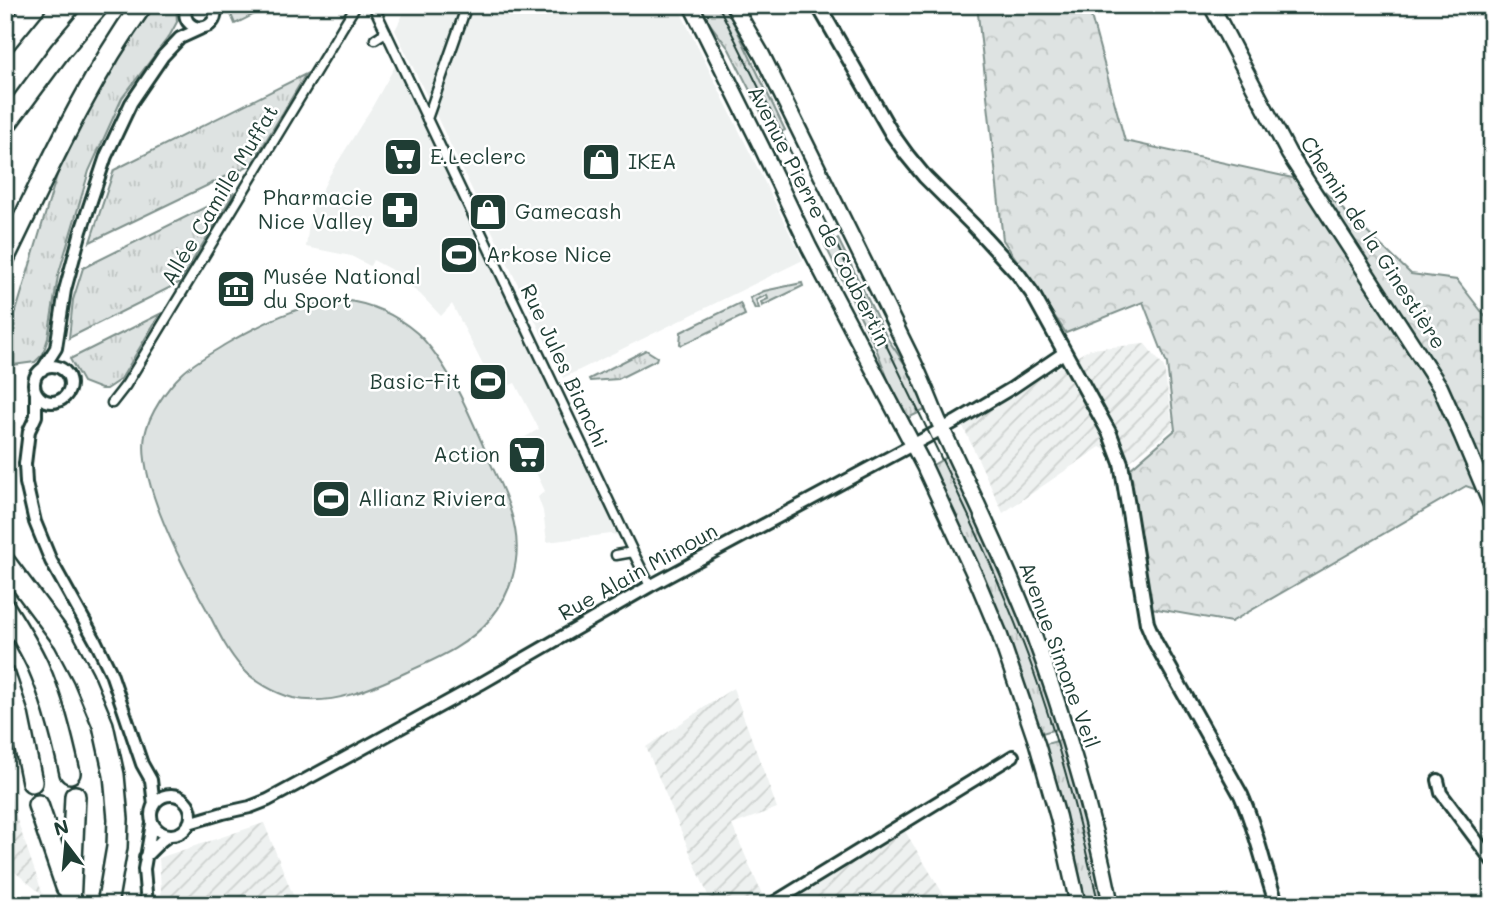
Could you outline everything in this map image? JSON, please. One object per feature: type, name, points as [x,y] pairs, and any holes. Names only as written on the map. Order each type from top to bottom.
[{"type":"highway","points":[[5,43],[36,5]]},
{"type":"highway","points":[[5,125],[60,51],[99,5]]},
{"type":"highway","points":[[5,257],[71,121],[142,5]]},
{"type":"highway","points":[[5,562],[64,641],[103,726],[114,775],[118,819],[117,847],[107,905]]},
{"type":"highway","points":[[5,608],[39,668],[62,737],[70,773]]},
{"type":"highway","points":[[5,674],[18,714],[32,782]]},
{"type":"highway","points":[[70,902],[75,796]]},
{"type":"highway","points":[[38,805],[70,902]]},
{"type":"main road","name":"Avenue Pierre de Coubertin","points":[[691,5],[809,247],[913,444]]},
{"type":"main road","name":"Avenue Pierre de Coubertin","points":[[733,5],[762,55],[912,359],[942,429]]},
{"type":"main road","name":"Chemin de la Ginestière","points":[[1211,5],[1289,154],[1440,387],[1492,507]]},
{"type":"main road","name":"Avenue Simone Veil","points":[[942,429],[1005,565],[1045,667],[1089,809],[1111,905]]},
{"type":"main road","points":[[913,444],[976,578],[1015,678],[1058,817],[1078,905]]},
{"type":"street","points":[[147,905],[144,869],[154,805],[151,780],[142,764],[111,673],[51,561],[35,522],[26,483],[25,464],[29,431],[36,416],[36,378],[56,348],[65,290],[81,230],[106,156],[131,103],[163,57],[180,38],[213,21],[214,5]]},
{"type":"street","name":"Allée Camille Muffat","points":[[112,403],[126,385],[356,5]]},
{"type":"street","name":"Rue Jules Bianchi","points":[[373,5],[650,586]]},
{"type":"street","points":[[427,119],[467,5]]},
{"type":"street","points":[[818,5],[892,134],[907,155],[1018,274],[1032,293],[1110,434],[1121,463],[1147,623],[1241,795],[1251,817],[1277,905]]},
{"type":"street","points":[[186,11],[191,25],[204,27]]},
{"type":"street","points":[[180,38],[186,11]]},
{"type":"street","points":[[375,39],[386,32]]},
{"type":"street","points":[[36,416],[67,394],[69,378],[56,348]]},
{"type":"street","name":"Rue Alain Mimoun","points":[[189,823],[250,807],[292,787],[482,683],[650,586],[942,429],[1012,388],[1065,352]]},
{"type":"street","points":[[42,370],[57,368],[69,378]]},
{"type":"street","points":[[36,393],[48,402],[58,401]]},
{"type":"street","points":[[616,555],[633,552]]},
{"type":"street","points":[[770,905],[1013,757]]},
{"type":"street","points":[[145,857],[169,835],[181,833],[191,817],[184,801],[151,780]]},
{"type":"street","points":[[1438,780],[1441,793],[1492,861]]},
{"type":"street","points":[[154,805],[162,797],[173,796]]},
{"type":"street","name":"Rue Alain Mimoun","points":[[188,805],[223,813]]},
{"type":"street","points":[[152,823],[159,831],[169,835]]},
{"type":"shaded area","name":"IKEA","points":[[408,5],[677,5],[803,260],[563,378],[395,30]]},
{"type":"shaded area","points":[[399,59],[625,536],[611,534],[547,542],[543,511],[538,497],[545,491],[520,440],[539,429],[515,383],[496,391],[452,304],[441,316],[420,294],[400,280],[401,275],[373,260],[370,266],[351,256],[306,247],[310,215],[329,176]]},
{"type":"shaded area","points":[[1145,344],[1164,367],[1173,428],[1129,462],[1100,447],[1003,513],[962,424],[1090,349]]},
{"type":"shaded area","points":[[733,688],[777,808],[732,825],[765,901],[759,905],[712,905],[646,747]]},
{"type":"shaded area","points":[[5,768],[14,811],[43,895],[5,864]]},
{"type":"shaded area","points":[[264,823],[297,905],[162,905],[159,858]]},
{"type":"shaded area","points":[[903,828],[950,905],[799,905],[796,900]]},
{"type":"green space","points":[[150,5],[176,5],[177,22],[122,98],[89,171],[58,276],[43,354],[35,362],[5,364],[5,348],[60,165],[92,97]]},
{"type":"green space","points":[[238,5],[273,5],[235,24],[229,10]]},
{"type":"green space","points":[[699,5],[725,5],[785,130],[773,136],[729,49],[701,12]]},
{"type":"green space","points":[[977,5],[1088,5],[1125,141],[1315,183],[1411,274],[1457,280],[1492,325],[1492,495],[1466,486],[1231,622],[1151,608],[1130,469],[1175,430],[1167,364],[1143,302],[1066,333],[1003,240]]},
{"type":"green space","points":[[306,74],[252,164],[90,242],[114,170]]},
{"type":"green space","points":[[234,193],[179,283],[69,338],[73,300],[83,268]]},
{"type":"green space","points":[[838,239],[887,338],[917,382],[925,410],[906,419],[875,346],[825,245]]},
{"type":"green space","points":[[802,283],[803,286],[762,306],[761,302],[768,299],[767,295],[756,300],[759,308],[755,309],[750,298],[764,291]]},
{"type":"green space","name":"Allianz Riviera","points":[[342,300],[372,307],[400,320],[429,345],[440,360],[468,411],[505,495],[515,529],[517,553],[513,576],[498,609],[463,643],[366,690],[337,698],[307,700],[286,696],[259,682],[242,668],[227,648],[187,574],[155,500],[144,454],[145,435],[150,419],[170,386],[198,362],[268,322],[311,306]]},
{"type":"green space","points":[[740,303],[745,315],[680,344],[681,332]]},
{"type":"green space","points":[[160,314],[121,379],[106,389],[83,382],[70,359]]},
{"type":"green space","points":[[646,350],[657,357],[656,360],[618,379],[590,381],[589,379]]},
{"type":"green space","points":[[945,458],[949,459],[981,523],[1023,624],[1059,725],[1057,729],[1039,732],[932,468]]},
{"type":"green space","points":[[1060,740],[1063,742],[1106,905],[1085,905],[1044,747]]},
{"type":"tram line","points":[[718,5],[930,434],[1002,590],[1052,728],[1099,905]]},
{"type":"place","name":"E.Leclerc","points":[[403,157]]},
{"type":"place","name":"IKEA","points":[[601,162]]},
{"type":"place","name":"Pharmacie Nice Valley","points":[[400,210]]},
{"type":"place","name":"Gamecash","points":[[488,212]]},
{"type":"place","name":"Arkose Nice","points":[[459,255]]},
{"type":"place","name":"Musée National du Sport","points":[[236,289]]},
{"type":"place","name":"Basic-Fit","points":[[488,382]]},
{"type":"place","name":"Action","points":[[527,455]]},
{"type":"place","name":"Allianz Riviera","points":[[331,499]]}]
